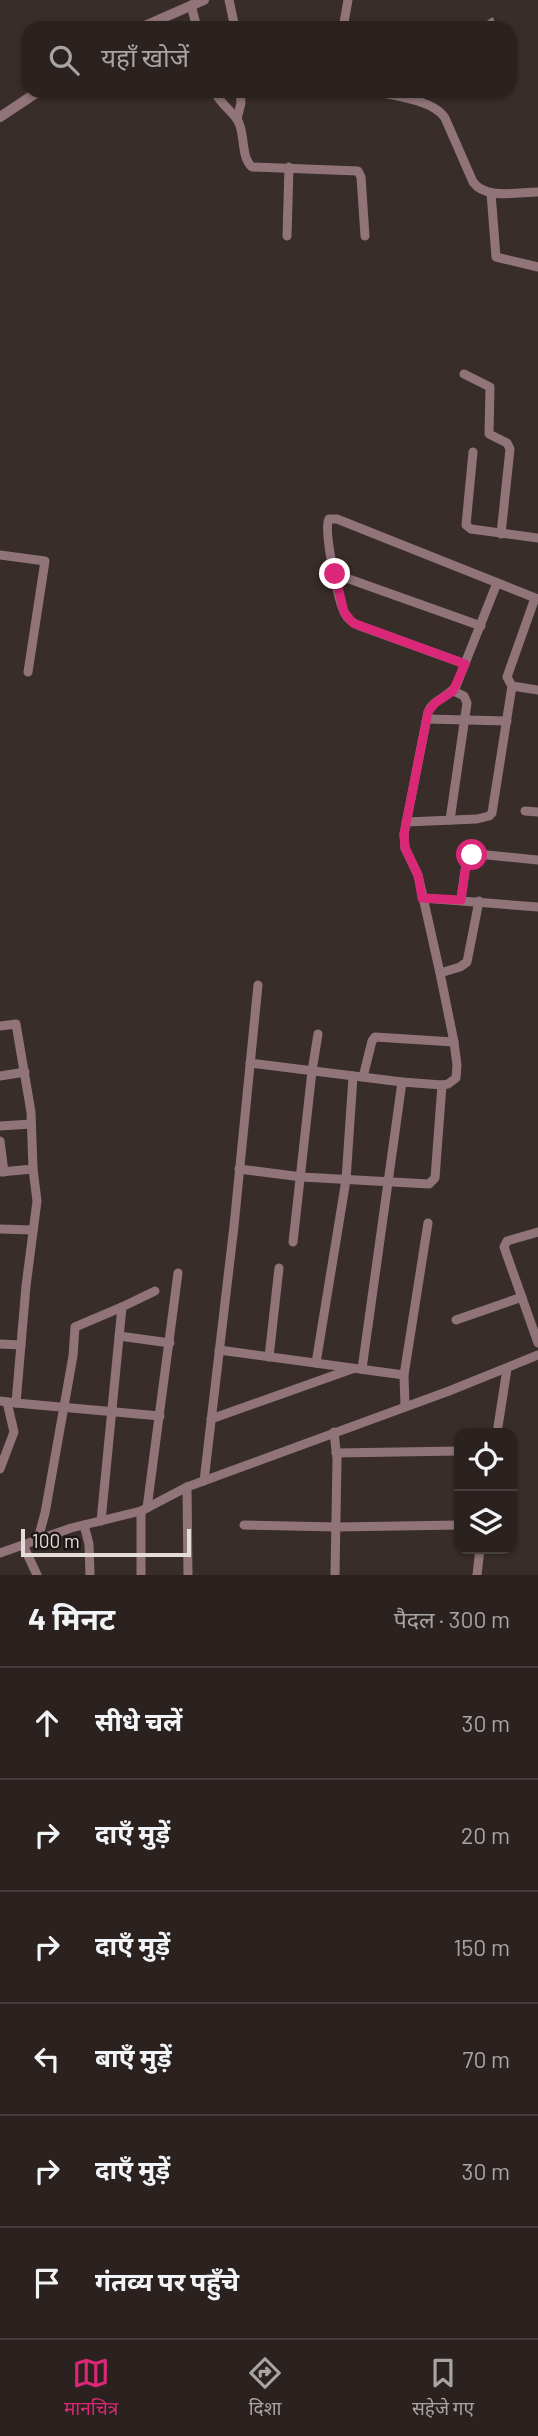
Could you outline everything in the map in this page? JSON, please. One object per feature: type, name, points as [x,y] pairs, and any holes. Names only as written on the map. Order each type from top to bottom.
[{"type":"street","points":[[156,21],[204,0]]},
{"type":"street","points":[[229,0],[234,21]]},
{"type":"street","points":[[344,21],[348,0]]},
{"type":"street","points":[[191,5],[195,21]]},
{"type":"street","points":[[0,117],[28,98]]},
{"type":"street","points":[[218,98],[237,119]]},
{"type":"street","points":[[241,98],[237,119],[250,166],[358,171],[361,177],[365,236]]},
{"type":"street","points":[[411,98],[442,113],[473,182],[480,190],[538,192]]},
{"type":"street","points":[[287,236],[289,167]]},
{"type":"street","points":[[491,192],[496,257],[538,267]]},
{"type":"street","points":[[464,374],[490,387],[489,434],[508,443],[510,449],[501,534]]},
{"type":"street","points":[[473,452],[466,525],[471,529],[538,538]]},
{"type":"street","points":[[465,664],[353,623],[344,612],[327,521],[334,518],[536,598],[507,672],[507,680],[512,686],[538,690]]},
{"type":"street","points":[[0,555],[44,561],[28,672]]},
{"type":"street","points":[[335,574],[481,626]]},
{"type":"street","points":[[250,1063],[442,1085],[456,1078],[454,1042],[418,875],[403,841],[430,707],[453,691],[497,583]]},
{"type":"street","points":[[406,822],[483,818],[492,813],[512,686]]},
{"type":"street","points":[[450,820],[467,700],[453,691]]},
{"type":"street","points":[[427,719],[506,722]]},
{"type":"street","points":[[525,811],[538,812]]},
{"type":"street","points":[[461,900],[466,864],[472,855],[538,860]]},
{"type":"street","points":[[422,898],[538,907]]},
{"type":"street","points":[[440,974],[467,962],[479,901]]},
{"type":"street","points":[[204,1481],[258,985]]},
{"type":"street","points":[[0,1026],[16,1024],[25,1072],[37,1200],[21,1345],[8,1402],[14,1432],[0,1469]]},
{"type":"street","points":[[293,1242],[318,1034]]},
{"type":"street","points":[[316,1363],[346,1180],[358,1077],[372,1041],[375,1037],[454,1042]]},
{"type":"street","points":[[0,1076],[25,1072]]},
{"type":"street","points":[[358,1369],[402,1082]]},
{"type":"street","points":[[239,1169],[302,1177],[425,1185],[433,1181],[442,1085]]},
{"type":"street","points":[[0,1126],[31,1124]]},
{"type":"street","points":[[0,1141],[2,1172],[33,1169]]},
{"type":"street","points":[[405,1407],[404,1375],[428,1223]]},
{"type":"street","points":[[0,1229],[33,1230]]},
{"type":"street","points":[[538,1232],[505,1244],[505,1252],[538,1343]]},
{"type":"street","points":[[269,1357],[279,1268]]},
{"type":"street","points":[[141,1575],[144,1509],[160,1416],[178,1273]]},
{"type":"street","points":[[38,1539],[73,1356],[75,1327],[155,1291]]},
{"type":"street","points":[[456,1320],[522,1297]]},
{"type":"street","points":[[101,1521],[122,1307]]},
{"type":"street","points":[[119,1336],[170,1343]]},
{"type":"street","points":[[0,1344],[21,1345]]},
{"type":"street","points":[[219,1350],[404,1375]]},
{"type":"street","points":[[0,1553],[38,1539],[144,1509],[187,1487],[507,1369],[538,1355]]},
{"type":"street","points":[[211,1419],[358,1369]]},
{"type":"street","points":[[498,1428],[507,1369]]},
{"type":"street","points":[[8,1402],[160,1416]]},
{"type":"street","points":[[334,1432],[337,1527],[335,1575]]},
{"type":"street","points":[[336,1453],[454,1451]]},
{"type":"street","points":[[187,1487],[188,1575]]},
{"type":"street","points":[[84,1525],[89,1544],[90,1575]]},
{"type":"street","points":[[244,1525],[454,1525]]},
{"type":"street","points":[[23,1545],[37,1575]]},
{"type":"street","points":[[477,1575],[479,1554]]},
{"type":"route","points":[[335,574],[344,612],[353,623],[465,664],[453,691],[430,707],[428,712],[403,841],[418,875],[422,898],[461,900],[466,864],[472,855]]}]
